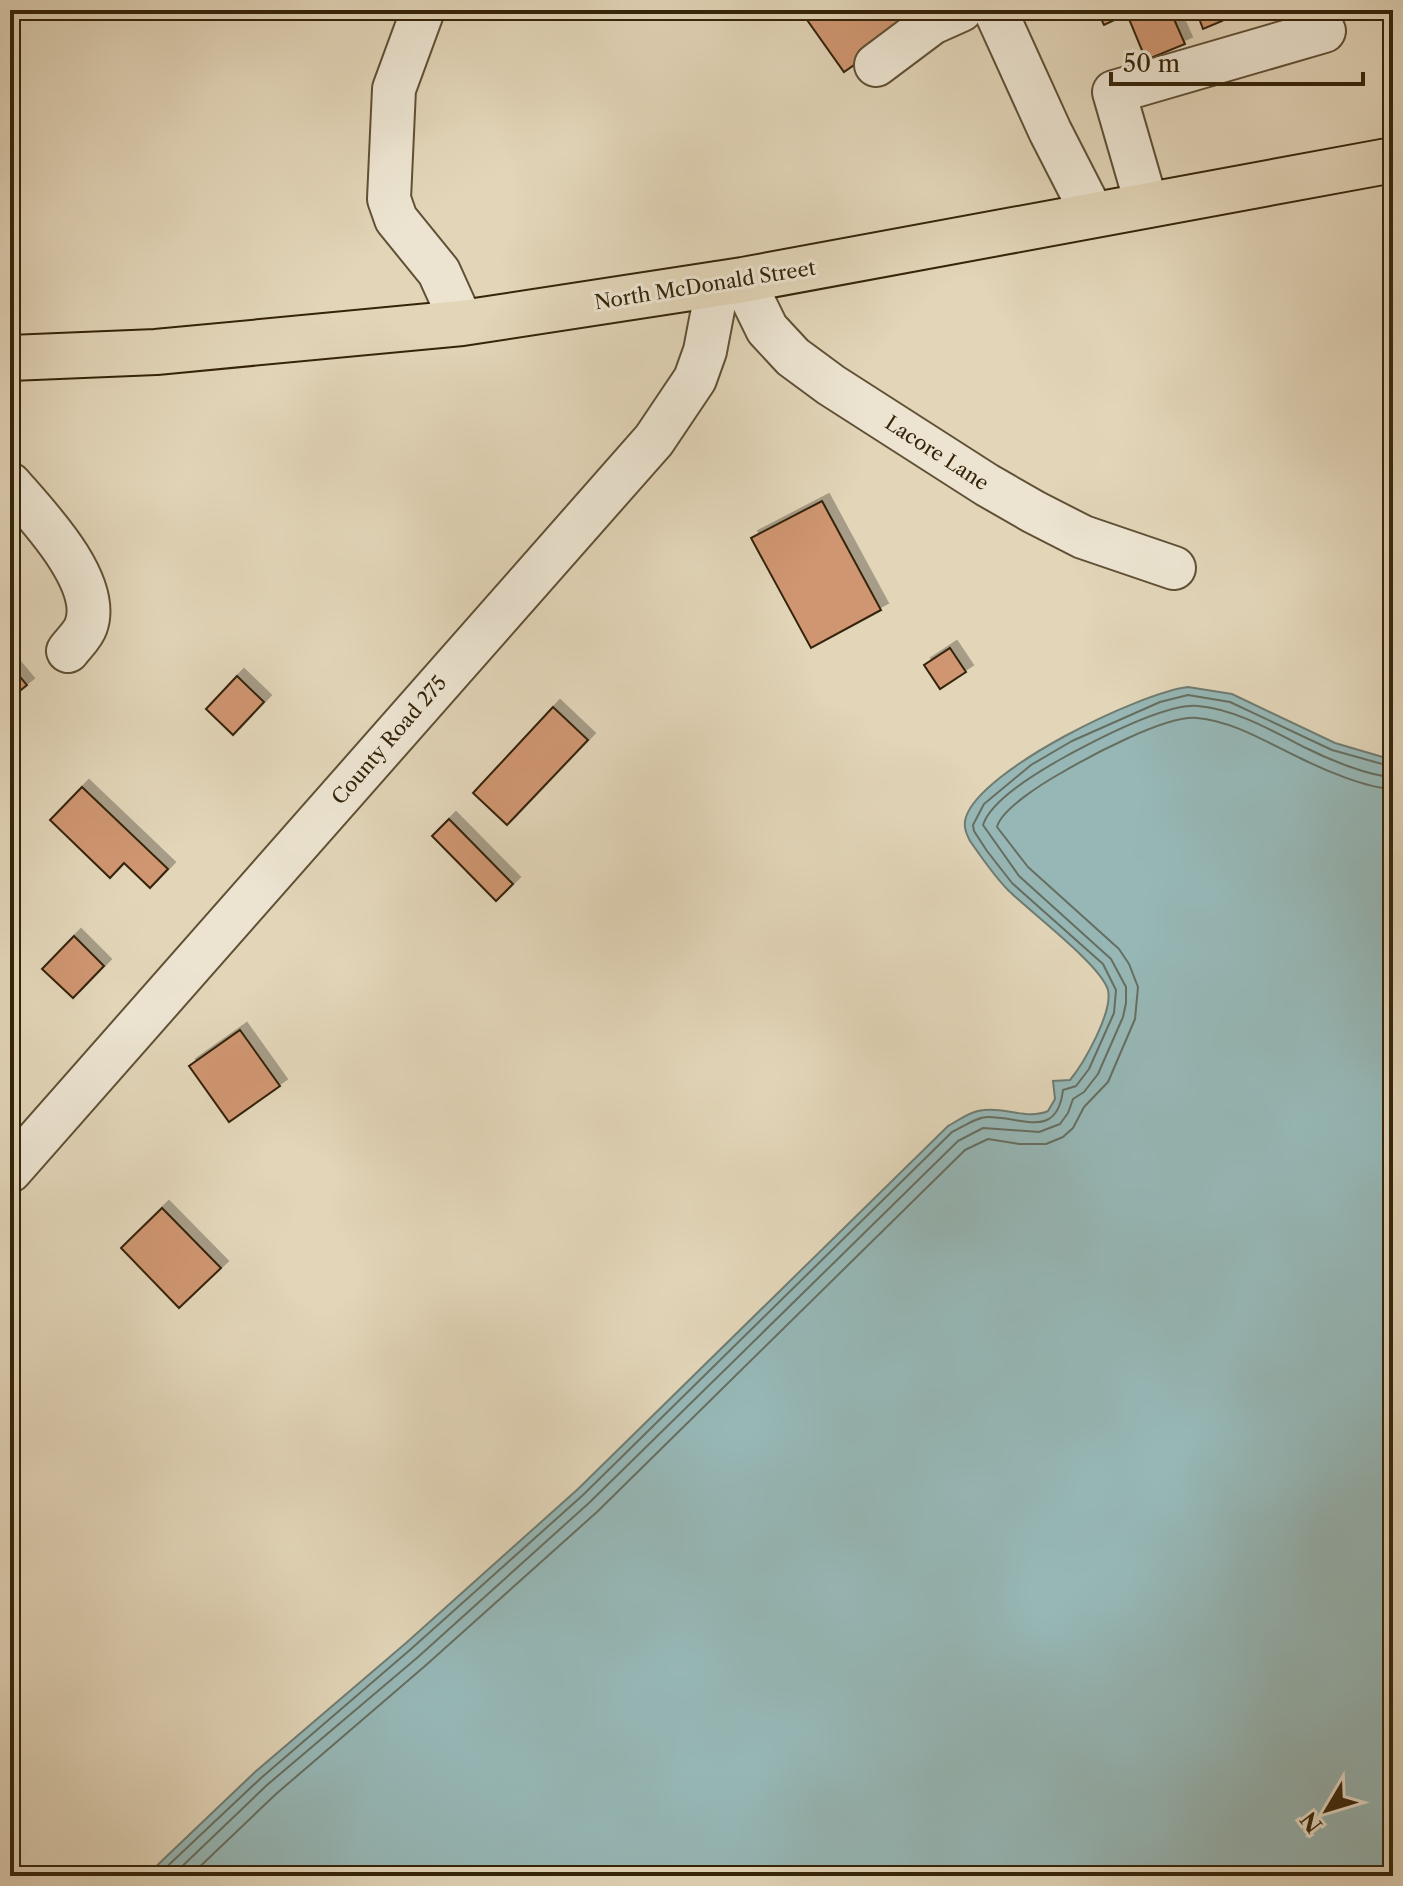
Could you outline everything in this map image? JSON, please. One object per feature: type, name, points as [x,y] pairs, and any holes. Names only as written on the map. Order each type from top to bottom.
[{"type":"main road","name":"North McDonald Street","points":[[10,358],[156,352],[462,323],[731,282],[1393,160]]},
{"type":"street","points":[[423,10],[394,89],[389,199],[396,219],[439,272],[462,323]]},
{"type":"street","points":[[876,65],[932,23],[961,10]]},
{"type":"street","points":[[995,10],[1050,131],[1093,215]]},
{"type":"street","points":[[1147,206],[1114,92],[1324,31]]},
{"type":"street","name":"Lacore Lane","points":[[731,282],[793,357],[831,385],[1034,512],[1083,537],[1174,568]]},
{"type":"street","name":"County Road 275","points":[[10,1171],[654,440],[695,379],[731,282]]},
{"type":"street","points":[[10,484],[75,566],[89,599],[86,626],[68,651]]},
{"type":"water","points":[[1188,687],[1232,694],[1335,743],[1393,760],[1393,1875],[146,1876],[255,1772],[406,1643],[578,1489],[948,1126],[984,1110],[1024,1114],[1048,1111],[1055,1099],[1053,1081],[1070,1080],[1096,1037],[1106,1011],[1108,990],[1093,967],[998,879],[970,841],[965,829],[966,817],[978,798],[1030,756],[1100,718],[1165,692]]},
{"type":"building","points":[[800,10],[932,10],[844,72]]},
{"type":"building","points":[[1097,10],[1170,10],[1185,44],[1146,60],[1127,14],[1104,25]]},
{"type":"building","points":[[1196,10],[1217,10],[1222,21],[1203,29]]},
{"type":"building","points":[[822,501],[881,610],[811,648],[751,538]]},
{"type":"building","points":[[950,648],[966,672],[940,689],[924,665]]},
{"type":"building","points":[[10,665],[27,685],[10,699]]},
{"type":"building","points":[[237,676],[264,702],[233,735],[206,709]]},
{"type":"building","points":[[553,707],[588,740],[507,825],[473,793]]},
{"type":"building","points":[[82,787],[168,869],[150,888],[124,863],[110,878],[50,820]]},
{"type":"building","points":[[449,819],[513,884],[496,901],[432,836]]},
{"type":"building","points":[[74,936],[104,966],[73,998],[42,969]]},
{"type":"building","points":[[240,1030],[280,1086],[229,1122],[189,1066]]},
{"type":"building","points":[[162,1208],[221,1268],[179,1308],[121,1248]]}]
